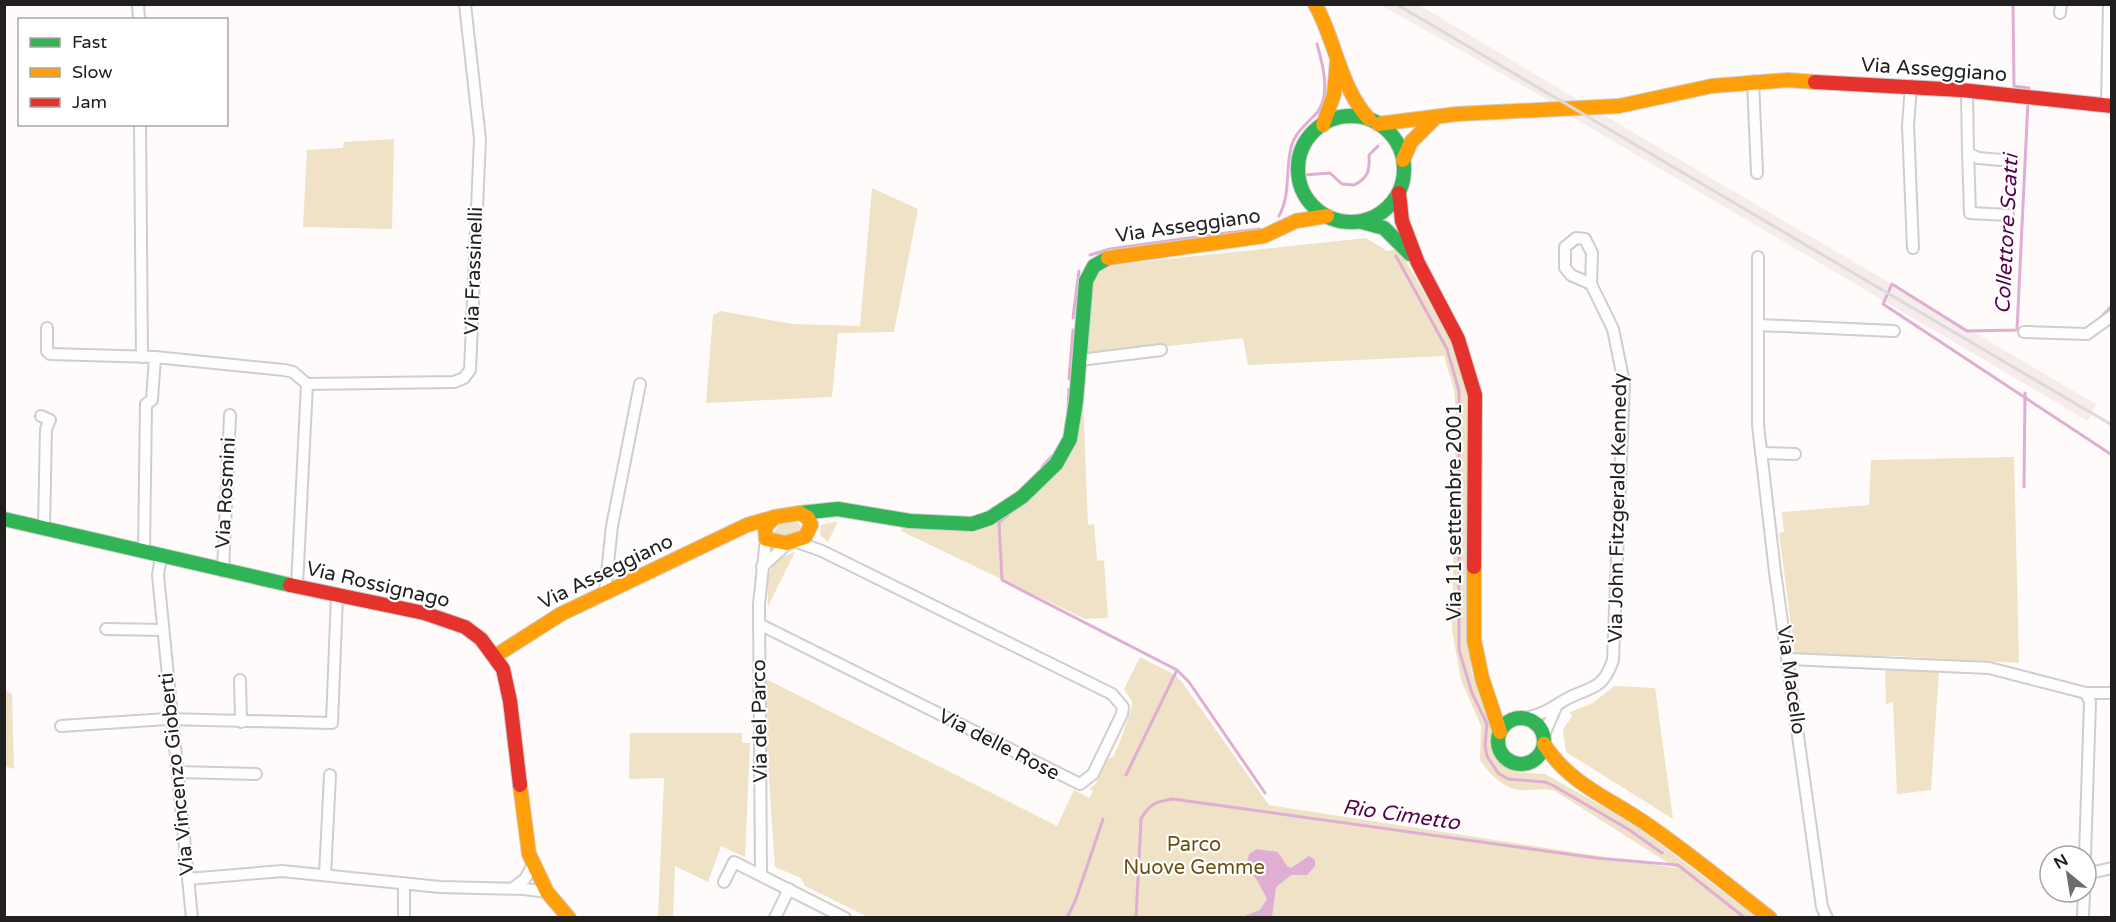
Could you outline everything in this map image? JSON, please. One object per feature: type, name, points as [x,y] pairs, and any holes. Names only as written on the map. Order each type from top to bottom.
[{"type":"street","name":"Via Frassinelli","points":[[307,384],[454,382],[464,378],[470,370],[480,138],[465,4]]},
{"type":"street","points":[[1315,4],[1328,24],[1338,56],[1361,112],[1392,135],[1404,160]]},
{"type":"street","points":[[2109,4],[2109,106]]},
{"type":"street","points":[[1323,125],[1334,94],[1338,56]]},
{"type":"street","name":"Via Asseggiano","points":[[1279,230],[1297,206],[1302,189],[1299,160],[1312,135],[1323,125],[1345,117],[1373,122],[1434,119],[1456,114],[1619,106],[1712,86],[1788,80],[1911,86],[2109,106]]},
{"type":"street","points":[[1753,81],[1757,173]]},
{"type":"street","points":[[1911,86],[1908,125],[1913,248]]},
{"type":"street","points":[[1967,91],[1970,213],[2008,215]]},
{"type":"street","points":[[1360,222],[1387,209],[1399,193],[1404,177],[1404,160],[1412,142],[1434,119]]},
{"type":"street","points":[[140,126],[142,357]]},
{"type":"street","points":[[1968,153],[1978,158],[2013,161]]},
{"type":"street","points":[[1302,189],[1310,202],[1327,216]]},
{"type":"street","name":"Via 11 settembre 2001","points":[[1399,193],[1402,221],[1418,263],[1458,339],[1474,395],[1474,640],[1482,678],[1491,699],[1500,732],[1498,746],[1505,758],[1517,764],[1530,762],[1572,778],[1638,818],[1770,918]]},
{"type":"street","name":"Via Asseggiano","points":[[495,656],[541,625],[605,592],[747,525],[775,517],[838,509],[910,521],[972,524],[990,518],[1022,498],[1056,464],[1067,445],[1072,431],[1086,281],[1094,266],[1102,260],[1264,236],[1296,221],[1327,216],[1343,222],[1360,222]]},
{"type":"street","name":"Via 11 settembre 2001","points":[[1360,222],[1373,222],[1392,234],[1418,263]]},
{"type":"street","name":"Via Macello","points":[[1758,257],[1758,425],[1822,914]]},
{"type":"street","name":"Via John Fitzgerald Kennedy","points":[[1520,718],[1539,716],[1601,683],[1610,670],[1615,647],[1624,383],[1613,329],[1591,284]]},
{"type":"street","points":[[2024,332],[2087,334],[2096,330],[2112,316]]},
{"type":"street","points":[[1759,325],[1894,331]]},
{"type":"street","points":[[47,328],[47,351],[50,354],[155,357],[284,370],[293,372],[307,384],[297,586]]},
{"type":"street","points":[[1080,360],[1161,350]]},
{"type":"street","points":[[144,552],[146,405],[152,400],[155,357]]},
{"type":"street","points":[[605,592],[612,526],[640,384]]},
{"type":"street","name":"Via Rosmini","points":[[222,570],[230,415]]},
{"type":"street","points":[[41,416],[50,420],[46,429],[44,528]]},
{"type":"street","points":[[1761,453],[1795,454]]},
{"type":"street","points":[[800,513],[808,518],[813,538],[822,551]]},
{"type":"street","name":"Via Asseggiano","points":[[792,542],[828,515],[874,515]]},
{"type":"street","points":[[765,536],[769,522],[775,517]]},
{"type":"street","name":"Via Rossignago","points":[[4,519],[453,621],[481,639],[503,669],[525,830],[533,865],[547,892],[569,918]]},
{"type":"street","points":[[738,530],[751,530],[765,536],[792,542]]},
{"type":"street","name":"Via del Parco","points":[[761,874],[759,624],[765,536]]},
{"type":"street","points":[[762,567],[792,542]]},
{"type":"street","name":"Via delle Rose","points":[[759,624],[1080,784],[1093,774],[1122,714],[1123,707],[1112,694],[822,551],[792,542]]},
{"type":"street","name":"Via Vincenzo Gioberti","points":[[161,556],[158,575],[192,918]]},
{"type":"street","points":[[61,726],[167,719],[172,721],[332,723],[337,595]]},
{"type":"street","points":[[106,629],[163,630]]},
{"type":"street","points":[[1789,659],[1889,661],[1989,668],[2086,693],[2112,693]]},
{"type":"street","points":[[240,680],[241,722]]},
{"type":"street","points":[[2085,844],[2090,702],[2086,693]]},
{"type":"street","name":"Via 11 settembre 2001","points":[[1491,699],[1520,718],[1537,724],[1553,760],[1572,778]]},
{"type":"street","points":[[1530,762],[1539,754],[1557,707]]},
{"type":"street","points":[[1500,732],[1509,721],[1520,718]]},
{"type":"street","points":[[177,772],[256,774]]},
{"type":"street","points":[[325,875],[330,775]]},
{"type":"street","points":[[724,882],[734,862],[845,918]]},
{"type":"street","points":[[512,888],[525,879],[533,865]]},
{"type":"street","points":[[188,879],[282,871],[404,884],[512,888],[547,892]]},
{"type":"street","points":[[404,884],[404,918]]},
{"type":"street","points":[[775,918],[789,889]]},
{"type":"shaded area","points":[[1381,5],[1419,5],[1585,104],[1557,105]]},
{"type":"shaded area","points":[[1600,113],[2096,404],[2088,421],[1569,115]]},
{"type":"shaded area","points":[[1257,849],[1278,852],[1287,866],[1291,868],[1309,856],[1315,860],[1315,866],[1307,875],[1291,875],[1276,887],[1272,917],[1242,917],[1260,910],[1267,899],[1257,880],[1246,867],[1249,854]]},
{"type":"green space","points":[[394,139],[392,229],[303,227],[307,150],[343,148],[344,142]]},
{"type":"green space","points":[[872,188],[918,209],[894,332],[838,333],[832,397],[706,403],[713,315],[721,311],[792,324],[860,326]]},
{"type":"green space","name":"Parco Nuove Gemme","points":[[1366,238],[1387,251],[1399,249],[1453,344],[1468,397],[1466,630],[1472,674],[1493,726],[1492,750],[1496,758],[1514,772],[1545,774],[1635,825],[1756,917],[868,917],[805,886],[801,878],[775,867],[762,677],[1057,826],[1074,790],[1089,798],[1093,791],[1089,789],[1096,783],[1108,759],[1113,757],[1132,706],[1124,689],[1140,657],[1175,675],[1182,682],[1269,805],[1676,868],[1555,791],[1521,790],[1503,784],[1480,760],[1481,726],[1461,680],[1452,630],[1456,412],[1454,390],[1444,356],[1248,365],[1243,338],[1085,355],[1092,281],[1103,269],[1112,265]]},
{"type":"green space","points":[[1083,398],[1088,525],[1094,524],[1097,561],[1104,560],[1108,618],[1085,619],[901,531],[904,524],[991,515],[1058,459]]},
{"type":"green space","points":[[2014,457],[2019,663],[1893,656],[1795,655],[1779,533],[1784,532],[1782,512],[1869,505],[1871,460]]},
{"type":"green space","points":[[796,521],[801,526],[793,535],[774,534],[779,524]]},
{"type":"green space","points":[[838,521],[828,542],[820,535],[821,525]]},
{"type":"green space","points":[[795,552],[768,609],[768,581],[772,567],[777,561]]},
{"type":"green space","points":[[1885,666],[1939,670],[1931,790],[1897,794],[1893,702],[1886,704]]},
{"type":"green space","points":[[1614,686],[1655,688],[1673,819],[1566,752],[1563,729],[1572,717],[1570,712],[1593,703]]},
{"type":"green space","points":[[5,690],[12,694],[14,769],[5,766]]},
{"type":"green space","points":[[630,733],[742,733],[742,743],[750,743],[745,857],[721,846],[708,882],[675,866],[673,917],[658,917],[664,778],[629,779]]},
{"type":"waterway","name":"Collettore Scatti","points":[[2013,4],[2014,86],[2029,88],[2029,92]]},
{"type":"waterway","points":[[1279,216],[1285,199],[1292,143],[1300,130],[1320,108],[1325,90],[1322,61],[1317,44]]},
{"type":"waterway","name":"Collettore Scatti","points":[[2028,101],[2017,330],[1967,331],[1892,284],[1883,304],[2112,455]]},
{"type":"waterway","points":[[1305,175],[1330,173],[1342,184],[1354,185],[1365,177],[1369,155],[1378,146]]},
{"type":"waterway","points":[[1218,234],[1260,229]]},
{"type":"waterway","points":[[1090,255],[1110,249],[1211,235]]},
{"type":"waterway","points":[[1396,256],[1447,349],[1459,391],[1459,650],[1472,693],[1487,724],[1485,745],[1487,756],[1498,773],[1508,779],[1545,782],[1554,786],[1628,829],[1662,853]]},
{"type":"waterway","points":[[1073,318],[1079,271]]},
{"type":"waterway","points":[[2096,322],[2112,306]]},
{"type":"waterway","points":[[1069,379],[1073,330]]},
{"type":"waterway","points":[[1068,408],[1069,389]]},
{"type":"waterway","points":[[2024,487],[2025,393]]},
{"type":"waterway","points":[[1042,467],[1052,456]]},
{"type":"waterway","points":[[1008,515],[999,522],[1002,580],[1177,670],[1189,682],[1265,793]]},
{"type":"waterway","points":[[1126,775],[1177,670]]},
{"type":"waterway","name":"Rio Cimetto","points":[[1136,918],[1141,819],[1154,804],[1173,799],[1596,858],[1678,865],[1745,918]]},
{"type":"waterway","points":[[1067,918],[1076,899],[1103,819]]},
{"type":"railway","points":[[1396,4],[2112,425]]},
{"type":"traffic: fast","points":[[1351,116],[1371,120],[1388,132],[1400,149],[1404,169],[1400,189],[1388,206],[1371,218],[1351,222],[1331,218],[1314,206],[1302,189],[1298,169],[1302,149],[1314,132],[1331,120],[1351,116]]},
{"type":"traffic: fast","points":[[1362,222],[1384,228],[1410,254]]},
{"type":"traffic: fast","points":[[800,513],[838,509],[910,521],[972,524],[990,518],[1022,497],[1056,464],[1070,439],[1076,401],[1086,281],[1094,266],[1108,258]]},
{"type":"traffic: fast","points":[[4,519],[290,585]]},
{"type":"traffic: fast","points":[[1521,718],[1537,725],[1544,741],[1537,757],[1521,764],[1505,757],[1498,741],[1505,725],[1521,718]]},
{"type":"traffic: slow","points":[[1315,4],[1344,78],[1369,119]]},
{"type":"traffic: slow","points":[[1323,125],[1334,94],[1337,62]]},
{"type":"traffic: slow","points":[[1378,124],[1457,114],[1619,106],[1712,86],[1788,80],[1815,82]]},
{"type":"traffic: slow","points":[[1403,160],[1411,142],[1434,119]]},
{"type":"traffic: slow","points":[[1108,258],[1264,236],[1296,221],[1327,216]]},
{"type":"traffic: slow","points":[[800,513],[808,518],[811,525],[805,537],[786,543],[766,539],[765,527],[775,517],[800,513]]},
{"type":"traffic: slow","points":[[495,656],[561,614],[747,525],[775,517]]},
{"type":"traffic: slow","points":[[1474,567],[1474,640],[1482,678],[1500,732]]},
{"type":"traffic: slow","points":[[1544,744],[1554,758],[1578,780],[1664,836],[1770,918]]},
{"type":"traffic: slow","points":[[520,785],[529,854],[547,892],[569,918]]},
{"type":"traffic: jam","points":[[1815,82],[1961,90],[2112,106]]},
{"type":"traffic: jam","points":[[1399,193],[1402,221],[1418,263],[1458,339],[1475,395],[1474,567]]},
{"type":"traffic: jam","points":[[290,585],[424,613],[465,627],[481,639],[503,669],[510,701],[520,785]]}]
